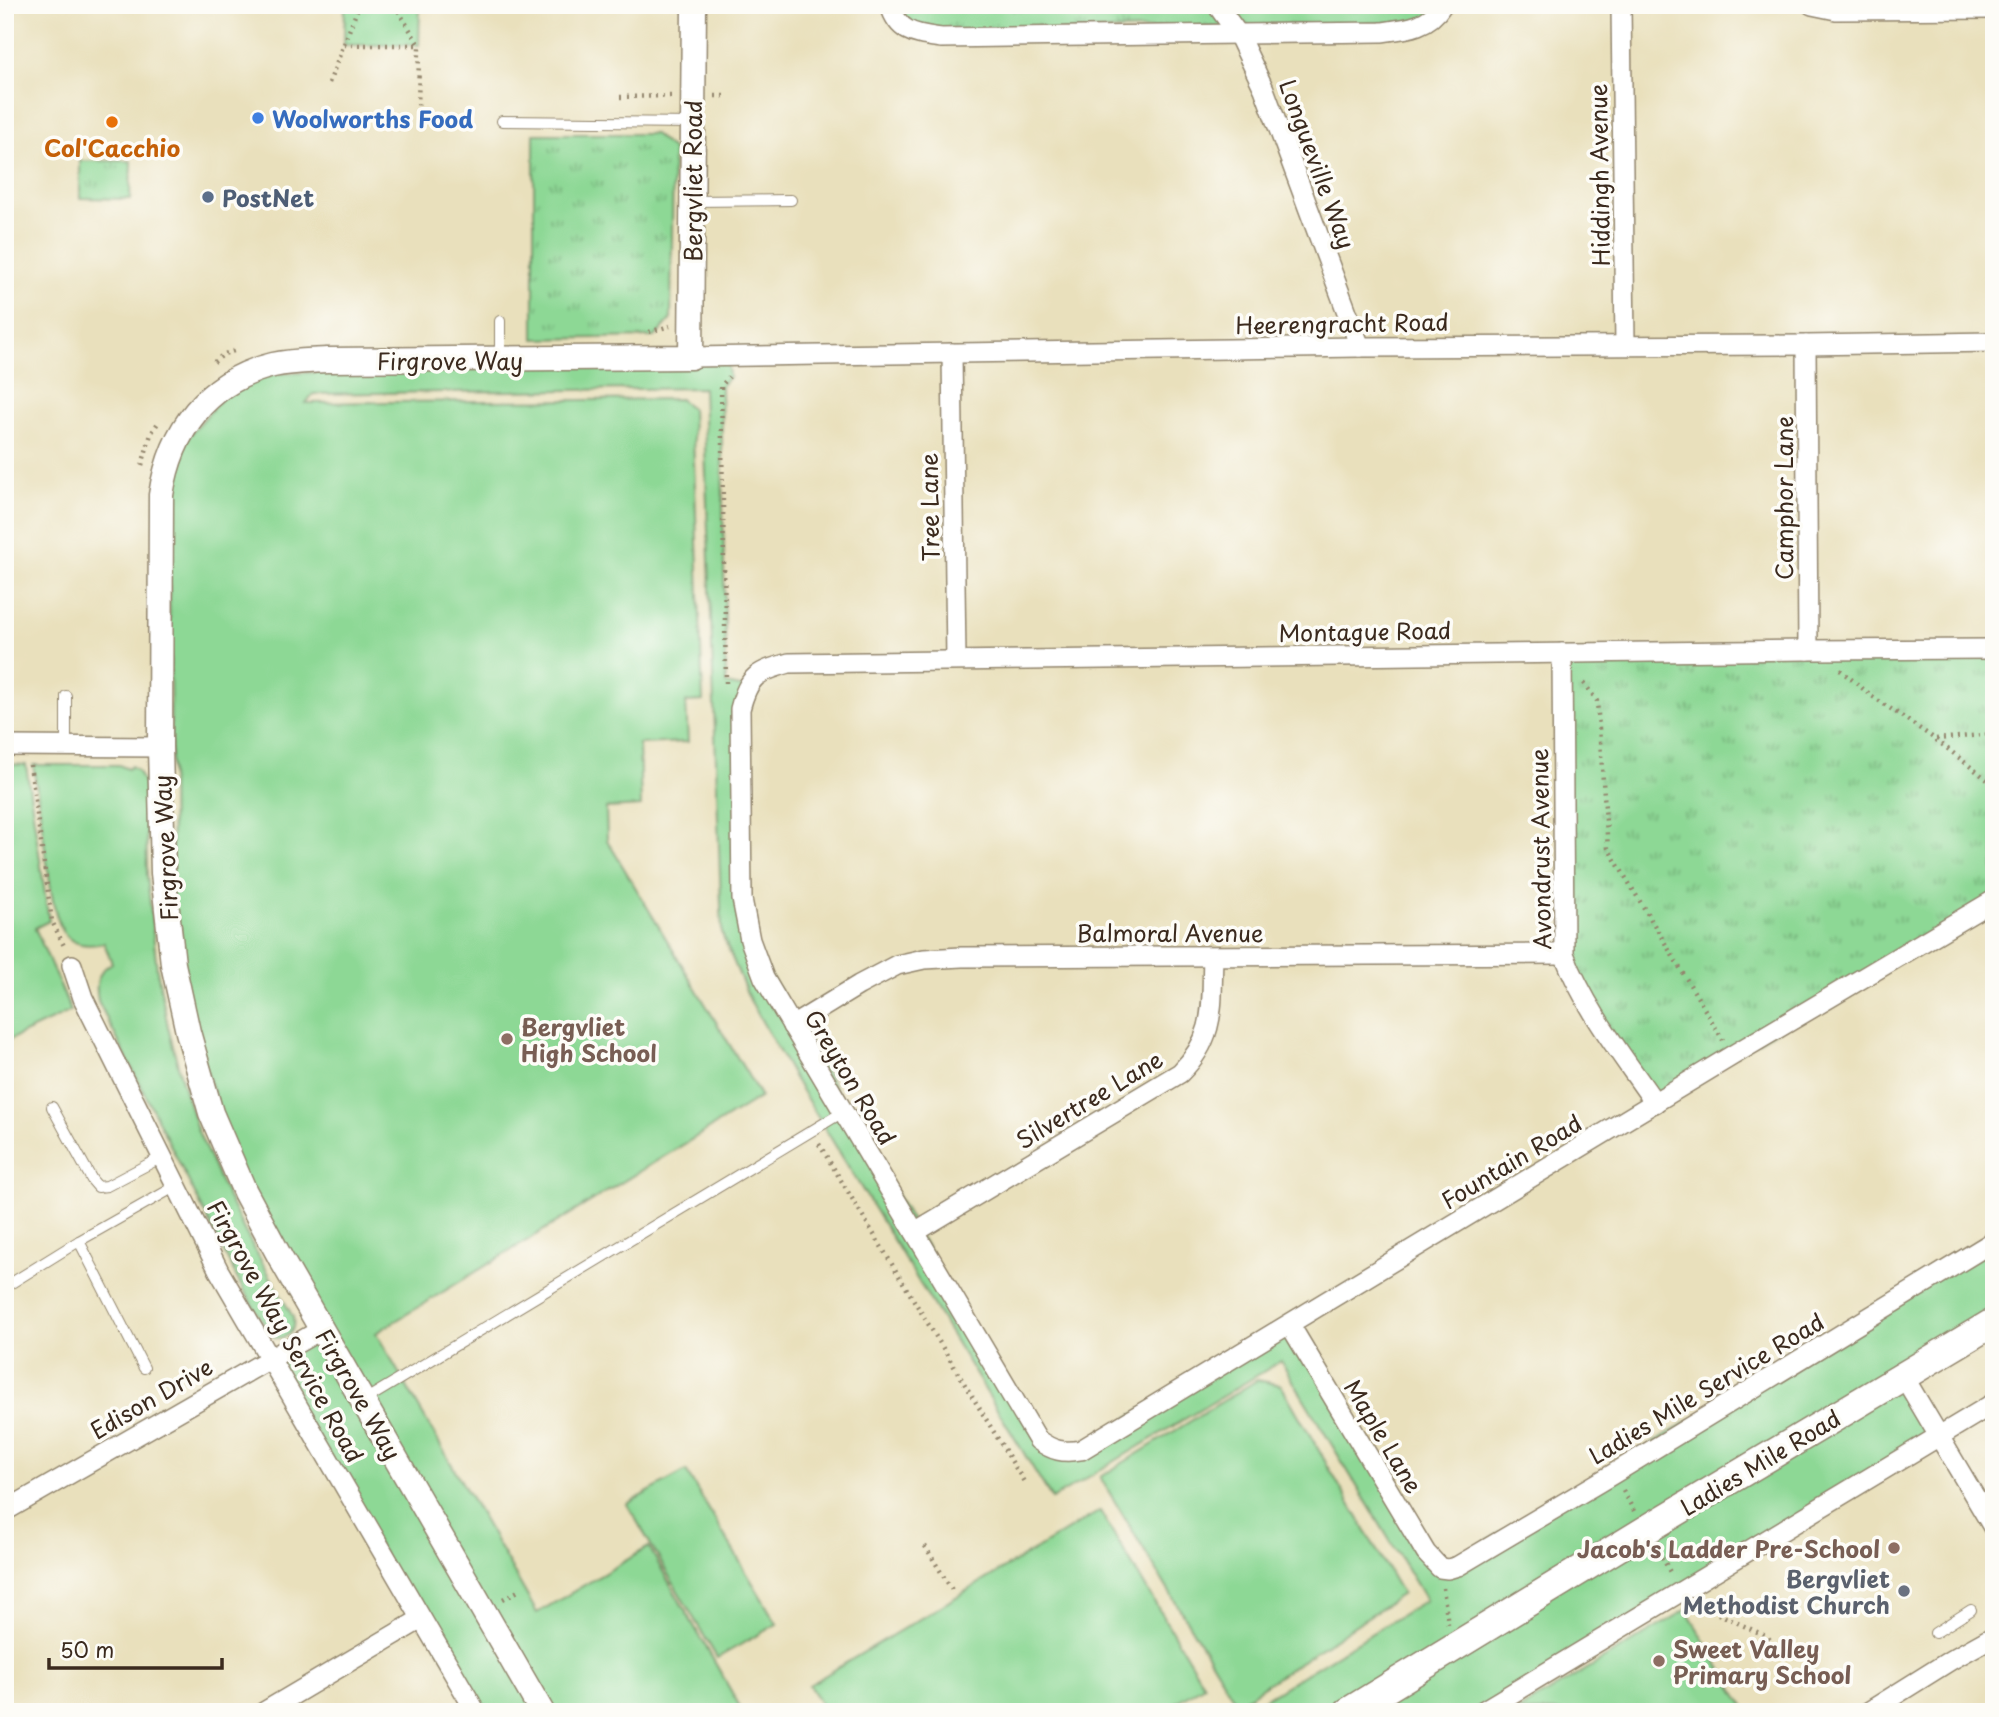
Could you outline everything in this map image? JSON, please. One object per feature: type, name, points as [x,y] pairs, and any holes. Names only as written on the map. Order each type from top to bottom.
[{"type":"main road","name":"Ladies Mile Road","points":[[1348,1712],[1994,1322]]},
{"type":"street","name":"Bergvliet Road","points":[[691,357],[694,5]]},
{"type":"street","points":[[890,5],[892,15],[903,29],[919,35],[941,38],[1381,32],[1411,28],[1426,22],[1442,5]]},
{"type":"street","name":"Longueville Way","points":[[1217,5],[1238,34],[1265,89],[1360,347]]},
{"type":"street","name":"Hiddingh Avenue","points":[[1621,5],[1625,345]]},
{"type":"street","points":[[1812,5],[1836,10],[1994,9]]},
{"type":"street","name":"Heerengracht Road","points":[[691,357],[1360,347],[1994,342]]},
{"type":"street","name":"Camphor Lane","points":[[1806,345],[1808,650]]},
{"type":"street","name":"Tree Lane","points":[[952,353],[956,660]]},
{"type":"street","name":"Firgrove Way","points":[[542,1712],[245,1192],[211,1113],[188,1032],[173,964],[163,873],[160,747],[161,495],[168,460],[194,415],[228,383],[242,375],[276,365],[327,360],[691,357]]},
{"type":"street","name":"Montague Road","points":[[745,688],[763,670],[789,663],[1994,649]]},
{"type":"street","name":"Avondrust Avenue","points":[[1562,653],[1564,954],[1590,1009],[1655,1103]]},
{"type":"street","name":"Greyton Road","points":[[745,688],[740,709],[741,899],[750,940],[764,978],[1038,1440],[1051,1449]]},
{"type":"street","points":[[5,746],[160,747]]},
{"type":"street","name":"Fountain Road","points":[[1051,1449],[1066,1453],[1081,1450],[1994,900]]},
{"type":"street","name":"Balmoral Avenue","points":[[792,1026],[897,965],[924,959],[1564,954]]},
{"type":"street","name":"Silvertree Lane","points":[[915,1232],[1180,1073],[1195,1059],[1206,1038],[1211,1016],[1213,957]]},
{"type":"street","name":"Firgrove Way Service Road","points":[[72,965],[83,998],[219,1271],[476,1712]]},
{"type":"street","name":"Ladies Mile Service Road","points":[[1440,1569],[1458,1566],[1470,1559],[1994,1241]]},
{"type":"street","name":"Maple Lane","points":[[1290,1325],[1426,1553],[1440,1569]]},
{"type":"street","name":"Edison Drive","points":[[5,1511],[322,1329]]},
{"type":"street","points":[[1904,1377],[1994,1529]]},
{"type":"street","points":[[1481,1712],[1994,1403]]},
{"type":"street","points":[[264,1712],[421,1619]]},
{"type":"street","points":[[1868,1712],[1994,1636]]},
{"type":"lane","points":[[502,121],[693,123]]},
{"type":"lane","points":[[692,201],[791,200]]},
{"type":"lane","points":[[500,321],[500,360]]},
{"type":"lane","points":[[65,746],[66,696]]},
{"type":"lane","points":[[52,1107],[98,1187],[107,1186],[163,1156]]},
{"type":"lane","points":[[363,1401],[843,1112]]},
{"type":"lane","points":[[5,1287],[178,1185]]},
{"type":"lane","points":[[79,1241],[144,1368]]},
{"type":"lane","points":[[1935,1633],[1971,1610]]},
{"type":"path","points":[[329,82],[359,5]]},
{"type":"path","points":[[395,5],[419,45],[418,120]]},
{"type":"path","points":[[344,45],[419,45]]},
{"type":"path","points":[[620,97],[693,96]]},
{"type":"path","points":[[637,332],[650,332],[672,326]]},
{"type":"path","points":[[205,369],[224,354],[245,348]]},
{"type":"path","points":[[726,684],[721,386],[729,377]]},
{"type":"path","points":[[141,471],[151,434],[165,411]]},
{"type":"path","points":[[1808,650],[1829,662],[1994,785]]},
{"type":"path","points":[[1562,653],[1597,701],[1608,848],[1733,1055]]},
{"type":"path","points":[[1935,739],[1994,734]]},
{"type":"path","points":[[30,762],[52,920],[72,965]]},
{"type":"path","points":[[811,1130],[1026,1485]]},
{"type":"path","points":[[925,1546],[952,1590]]},
{"type":"path","points":[[1658,1550],[1675,1581]]},
{"type":"path","points":[[1440,1569],[1449,1629]]},
{"type":"path","points":[[501,1601],[518,1591]]},
{"type":"path","points":[[1698,1605],[1768,1637],[1776,1649]]},
{"type":"green space","points":[[345,5],[420,5],[419,45],[344,45]]},
{"type":"green space","points":[[890,5],[1442,5],[1426,22],[919,35]]},
{"type":"green space","points":[[1812,5],[1814,6],[1621,7]]},
{"type":"green space","points":[[534,134],[654,134],[673,150],[671,319],[655,337],[534,339]]},
{"type":"green space","points":[[80,161],[131,161],[130,199],[80,198]]},
{"type":"green space","points":[[727,357],[729,377],[721,386],[726,684],[745,688],[750,940],[1038,1440],[1066,1453],[1290,1325],[1440,1568],[1994,1241],[1994,1322],[1904,1377],[1939,1437],[1481,1712],[1243,1712],[1426,1600],[1281,1361],[1052,1499],[794,1078],[750,1000],[722,934],[703,388],[313,394],[306,403],[680,399],[692,409],[703,701],[686,702],[688,742],[639,744],[641,806],[606,808],[607,840],[761,1097],[376,1333],[537,1613],[649,1547],[743,1712],[476,1712],[269,1359],[321,1329],[245,1192],[173,964],[168,460],[242,375]]},
{"type":"green space","points":[[1994,649],[1994,901],[1655,1103],[1574,980],[1562,653]]},
{"type":"green space","points":[[5,764],[26,765],[49,921],[35,928],[71,1011],[5,1042]]},
{"type":"green space","points":[[33,765],[119,765],[128,769],[131,766],[137,770],[144,784],[147,875],[157,970],[168,1027],[197,1129],[245,1232],[293,1317],[292,1330],[285,1337],[276,1338],[270,1334],[239,1282],[98,1001],[98,979],[103,970],[112,963],[104,943],[88,945],[73,941],[65,934],[57,917]]},
{"type":"green space","points":[[1257,1380],[1281,1385],[1402,1594],[1237,1704],[1100,1477]]},
{"type":"green space","points":[[686,1471],[777,1624],[717,1658],[627,1504]]},
{"type":"green space","points":[[1100,1511],[1204,1685],[1160,1712],[825,1712],[809,1685]]},
{"type":"green space","name":"Sweet Valley Primary School","points":[[1686,1610],[1748,1712],[1515,1712]]},
{"type":"place","name":"Woolworths Food","points":[[258,118]]},
{"type":"place","name":"Col'Cacchio","points":[[112,122]]},
{"type":"place","name":"PostNet","points":[[208,197]]},
{"type":"place","name":"Bergvliet High School","points":[[507,1039]]},
{"type":"place","name":"Jacob's Ladder Pre-School","points":[[1894,1548]]},
{"type":"place","name":"Bergvliet Methodist Church","points":[[1904,1591]]},
{"type":"place","name":"Sweet Valley Primary School","points":[[1659,1661]]}]
